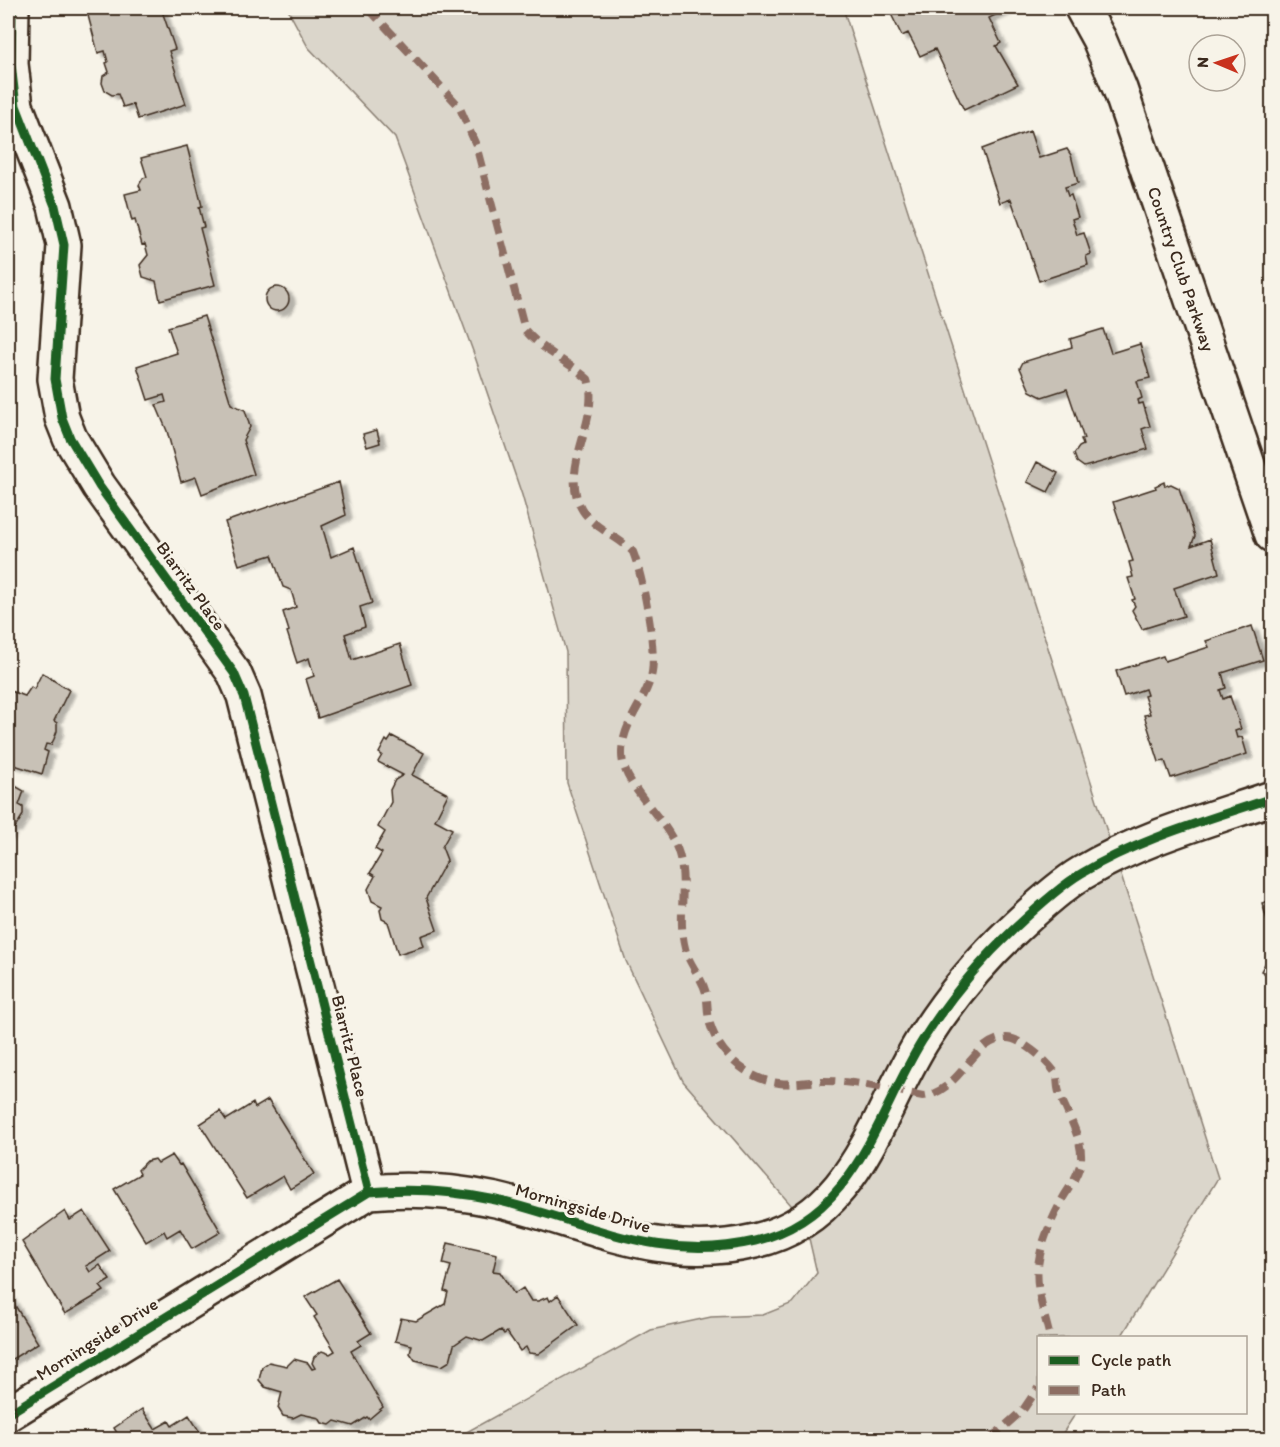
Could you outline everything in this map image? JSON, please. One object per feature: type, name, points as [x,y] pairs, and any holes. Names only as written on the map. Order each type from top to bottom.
[{"type":"street","name":"Biarritz Place","points":[[12,8],[11,64],[16,106],[55,206],[64,245],[55,379],[62,418],[75,446],[99,486],[234,673],[244,696],[369,1192]]},
{"type":"street","name":"Country Club Parkway","points":[[1082,8],[1100,39],[1120,89],[1272,535]]},
{"type":"street","name":"Morningside Drive","points":[[8,1414],[369,1192],[406,1189],[435,1191],[497,1201],[606,1234],[655,1245],[705,1248],[754,1241],[779,1234],[805,1221],[831,1198],[854,1171],[922,1041],[963,984],[1014,929],[1080,874],[1158,836],[1272,798]]},
{"type":"shaded area","points":[[287,8],[843,8],[1218,1178],[1122,1336],[1037,1336],[1037,1414],[1075,1414],[1059,1439],[454,1439],[651,1330],[711,1317],[763,1315],[793,1303],[817,1273],[805,1221],[683,1081],[626,961],[567,783],[566,652],[522,495],[474,354],[395,138],[308,47]]},
{"type":"building","points":[[86,8],[161,8],[175,49],[169,51],[186,104],[138,119],[133,104],[123,107],[118,94],[112,95],[105,91],[102,83],[103,76],[109,72],[106,63],[108,62],[105,51],[98,53]]},
{"type":"building","points":[[888,8],[1005,8],[1006,10],[989,18],[1001,43],[996,46],[1018,84],[964,110],[935,49],[920,56],[908,33],[902,36]]},
{"type":"building","points":[[1030,131],[1039,158],[1067,149],[1071,155],[1078,183],[1065,187],[1068,196],[1071,195],[1078,217],[1072,219],[1077,235],[1084,233],[1091,254],[1086,256],[1088,265],[1039,281],[1011,199],[1000,203],[982,149]]},
{"type":"building","points":[[187,146],[202,206],[199,207],[204,227],[200,228],[215,285],[160,300],[156,281],[143,277],[140,265],[148,255],[145,244],[142,245],[135,220],[132,221],[125,194],[141,190],[139,185],[143,178],[147,177],[141,158]]},
{"type":"building","points":[[277,287],[286,290],[289,299],[286,308],[277,311],[268,308],[265,299],[268,290]]},
{"type":"building","points":[[204,316],[231,404],[245,410],[250,427],[243,440],[254,474],[202,494],[196,477],[181,482],[167,431],[156,405],[166,402],[164,395],[148,400],[137,366],[177,353],[168,327]]},
{"type":"building","points":[[1103,329],[1111,353],[1140,344],[1150,378],[1137,381],[1142,398],[1138,400],[1139,404],[1143,403],[1150,426],[1142,429],[1148,449],[1084,467],[1077,462],[1074,454],[1083,445],[1081,439],[1084,439],[1067,389],[1042,397],[1030,391],[1020,368],[1023,362],[1072,347],[1070,339]]},
{"type":"building","points":[[377,430],[380,443],[367,447],[363,434]]},
{"type":"building","points":[[1037,462],[1058,473],[1048,492],[1027,482]]},
{"type":"building","points":[[339,482],[346,515],[322,526],[331,557],[354,547],[372,603],[360,607],[365,627],[345,634],[352,660],[400,644],[412,685],[318,718],[306,679],[314,676],[309,658],[297,663],[287,632],[289,631],[283,612],[296,607],[291,590],[283,587],[272,555],[239,565],[225,522]]},
{"type":"building","points":[[1164,482],[1165,486],[1171,484],[1179,488],[1195,536],[1191,546],[1210,539],[1219,573],[1174,588],[1184,616],[1142,629],[1132,610],[1135,606],[1132,600],[1135,599],[1128,578],[1133,577],[1129,562],[1133,561],[1113,502],[1156,488],[1155,486]]},
{"type":"building","points":[[1252,626],[1263,660],[1222,673],[1226,688],[1220,690],[1223,699],[1230,696],[1241,729],[1235,731],[1237,738],[1242,737],[1247,754],[1171,778],[1165,761],[1159,762],[1144,715],[1150,714],[1144,696],[1147,695],[1145,689],[1124,696],[1116,671],[1163,656],[1165,661],[1209,647],[1206,641]]},
{"type":"building","points":[[42,673],[69,690],[54,721],[57,723],[57,731],[54,739],[51,745],[46,744],[44,750],[48,752],[42,774],[8,763],[8,690],[25,696],[31,687],[34,689]]},
{"type":"building","points":[[392,736],[424,753],[412,775],[448,794],[435,820],[452,829],[442,847],[447,860],[426,898],[437,930],[421,936],[424,946],[398,954],[388,922],[382,919],[380,910],[382,906],[372,901],[368,889],[375,876],[370,873],[382,853],[375,849],[385,832],[378,827],[391,802],[390,790],[395,780],[403,775],[378,762],[382,755],[379,753],[386,740],[388,742]]},
{"type":"building","points":[[8,782],[24,791],[19,805],[23,807],[23,815],[15,828],[12,826],[8,836]]},
{"type":"building","points":[[1272,900],[1272,925],[1269,926],[1262,903]]},
{"type":"building","points":[[1272,951],[1272,987],[1269,976],[1261,971]]},
{"type":"building","points":[[268,1100],[314,1174],[290,1189],[283,1176],[247,1198],[200,1124],[220,1111],[226,1120],[253,1103],[255,1108]]},
{"type":"building","points":[[172,1155],[179,1165],[181,1164],[221,1232],[192,1249],[180,1229],[167,1237],[164,1231],[146,1242],[114,1189],[140,1174],[138,1170],[147,1161],[155,1159],[158,1163]]},
{"type":"building","points":[[65,1211],[70,1220],[84,1211],[110,1251],[86,1266],[90,1272],[100,1265],[110,1280],[100,1286],[104,1291],[65,1314],[22,1242]]},
{"type":"building","points":[[448,1243],[497,1254],[493,1271],[500,1272],[514,1294],[523,1288],[531,1301],[548,1297],[550,1301],[558,1295],[578,1325],[538,1354],[529,1353],[526,1347],[520,1351],[507,1332],[504,1334],[501,1330],[483,1341],[467,1336],[454,1345],[450,1361],[442,1366],[415,1360],[410,1353],[412,1345],[395,1341],[401,1318],[416,1321],[445,1304],[448,1292],[444,1291],[451,1266],[443,1264]]},
{"type":"building","points":[[337,1279],[371,1333],[358,1341],[361,1345],[351,1351],[383,1407],[369,1419],[367,1417],[353,1426],[335,1421],[330,1425],[322,1423],[319,1418],[301,1414],[293,1418],[283,1416],[278,1408],[282,1392],[265,1387],[259,1380],[262,1367],[269,1362],[287,1366],[294,1359],[308,1363],[312,1369],[315,1368],[312,1363],[314,1357],[322,1351],[330,1354],[335,1351],[314,1317],[317,1315],[305,1297]]},
{"type":"building","points":[[8,1294],[38,1343],[9,1361],[8,1358]]},
{"type":"building","points":[[142,1409],[155,1429],[169,1421],[172,1426],[189,1415],[205,1440],[121,1440],[114,1428]]},
{"type":"marked path","points":[[368,8],[459,106],[476,145],[525,330],[539,344],[588,379],[589,412],[577,462],[576,495],[588,517],[633,552],[645,596],[653,651],[653,666],[648,687],[629,723],[623,742],[624,766],[637,790],[665,827],[679,854],[683,877],[682,925],[685,948],[704,987],[709,1020],[714,1035],[736,1064],[756,1077],[768,1081],[849,1082],[923,1096],[947,1085],[984,1047],[994,1041],[1012,1039],[1041,1057],[1056,1074],[1058,1090],[1078,1138],[1081,1156],[1077,1174],[1051,1222],[1039,1257],[1038,1284],[1050,1336]]},
{"type":"marked path","points":[[989,1440],[1023,1410],[1037,1389]]},
{"type":"cycle path","points":[[12,8],[11,64],[16,106],[55,206],[64,245],[55,379],[62,418],[70,438],[99,486],[234,673],[244,696],[369,1192]]},
{"type":"cycle path","points":[[8,1414],[369,1192],[417,1190],[480,1197],[623,1237],[654,1244],[686,1247],[720,1247],[755,1241],[789,1229],[817,1210],[840,1187],[859,1160],[905,1070],[942,1011],[989,955],[1038,907],[1074,878],[1104,861],[1151,840],[1272,798]]}]
